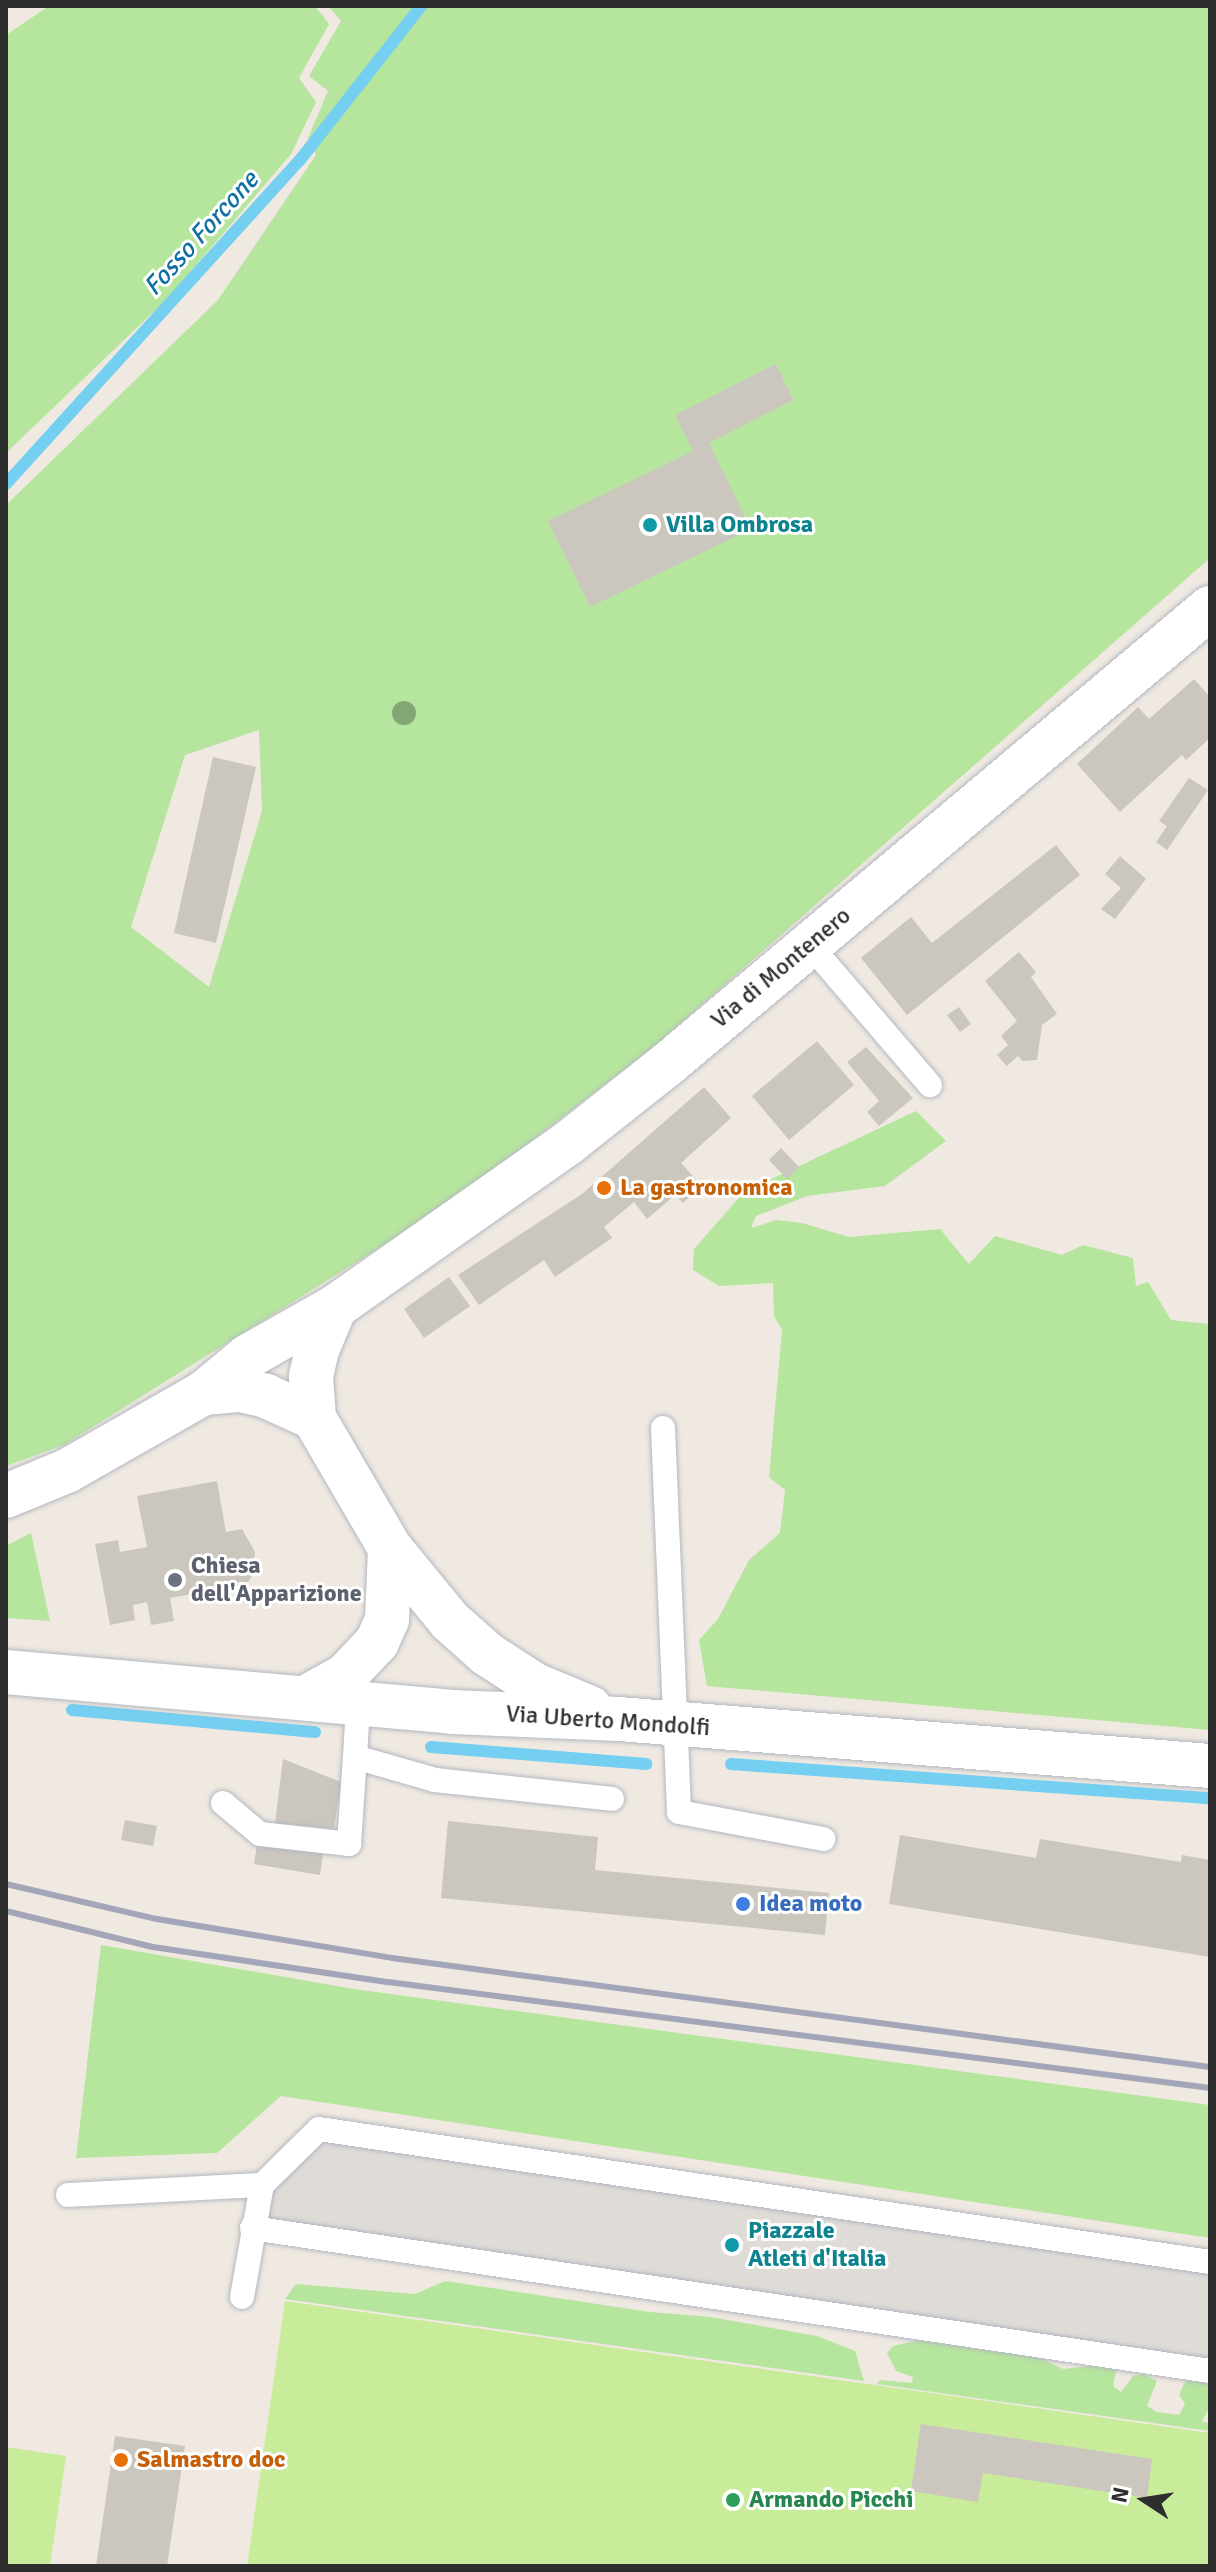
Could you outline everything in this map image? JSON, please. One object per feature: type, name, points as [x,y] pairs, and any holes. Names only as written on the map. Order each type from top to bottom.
[{"type":"main road","name":"Via di Montenero","points":[[6,1496],[67,1471],[204,1393],[247,1357],[335,1307],[568,1143],[1210,608]]},
{"type":"main road","points":[[335,1307],[317,1350],[311,1376],[314,1418],[390,1548],[450,1621],[496,1661],[547,1690],[619,1719]]},
{"type":"main road","name":"Via di Montenero","points":[[204,1393],[254,1393],[314,1418]]},
{"type":"main road","points":[[305,1698],[345,1676],[377,1642],[387,1620],[390,1548]]},
{"type":"main road","name":"Via Uberto Mondolfi","points":[[6,1672],[453,1712],[619,1719],[1210,1766]]},
{"type":"lane","points":[[809,944],[930,1085]]},
{"type":"lane","points":[[663,1428],[679,1812],[823,1839]]},
{"type":"lane","points":[[223,1803],[260,1834],[349,1844],[358,1704]]},
{"type":"lane","points":[[355,1757],[435,1780],[612,1799]]},
{"type":"lane","points":[[242,2297],[262,2185],[319,2129],[1210,2262]]},
{"type":"lane","points":[[68,2195],[262,2185]]},
{"type":"lane","points":[[252,2228],[1210,2371]]},
{"type":"green space","points":[[49,6],[315,6],[329,24],[299,78],[316,102],[291,154],[169,297],[6,453],[6,35]]},
{"type":"green space","points":[[328,6],[1210,6],[1210,558],[649,1051],[446,1206],[64,1445],[6,1466],[6,505],[218,300],[316,155],[308,138],[328,91],[309,76],[341,21]],"holes":[[[259,730],[262,811],[209,987],[131,927],[185,755]]]},
{"type":"green space","points":[[916,1111],[946,1141],[885,1186],[807,1196],[756,1216],[751,1228],[777,1220],[802,1223],[849,1237],[940,1229],[969,1264],[995,1236],[1062,1255],[1083,1245],[1133,1258],[1136,1286],[1148,1282],[1171,1320],[1210,1324],[1210,1730],[707,1686],[699,1640],[718,1619],[749,1560],[780,1533],[785,1490],[769,1477],[782,1330],[774,1316],[773,1283],[719,1286],[693,1270],[694,1249],[744,1192]]},
{"type":"green space","points":[[31,1533],[50,1621],[6,1618],[6,1546]]},
{"type":"green space","points":[[101,1945],[354,1989],[1210,2105],[1210,2238],[281,2096],[217,2153],[76,2158]]},
{"type":"green space","points":[[445,2281],[650,2312],[711,2317],[817,2336],[855,2351],[864,2381],[285,2299],[296,2284],[415,2294]]},
{"type":"green space","name":"Armando Picchi","points":[[285,2301],[1210,2433],[1210,2566],[247,2566]]},
{"type":"green space","points":[[926,2339],[1032,2354],[1063,2369],[1118,2363],[1113,2386],[1121,2392],[1133,2376],[1143,2374],[1157,2381],[1147,2406],[1157,2412],[1179,2415],[1185,2404],[1179,2395],[1186,2380],[1204,2364],[1210,2367],[1210,2407],[1202,2421],[1210,2424],[1210,2431],[877,2384],[880,2380],[912,2383],[913,2377],[896,2371],[887,2353],[893,2346]]},
{"type":"green space","points":[[6,2447],[66,2456],[50,2566],[6,2566]]},
{"type":"shaded area","name":"Piazzale Atleti d'Italia","points":[[319,2129],[1210,2262],[1210,2371],[252,2228],[262,2185]]},
{"type":"building","name":"Villa Ombrosa","points":[[776,364],[793,400],[709,443],[751,529],[590,607],[548,521],[693,451],[675,415]]},
{"type":"building","points":[[1194,679],[1210,697],[1210,738],[1186,760],[1182,755],[1120,812],[1077,764],[1138,707],[1149,719]]},
{"type":"building","points":[[213,757],[256,767],[216,943],[174,933]]},
{"type":"building","points":[[1189,778],[1208,790],[1167,850],[1156,842],[1167,826],[1159,821]]},
{"type":"building","points":[[1056,845],[1080,875],[907,1015],[861,958],[911,917],[932,943]]},
{"type":"building","points":[[1120,856],[1146,879],[1115,919],[1101,909],[1121,888],[1105,874]]},
{"type":"building","points":[[1019,952],[1036,972],[1031,977],[1057,1014],[1042,1025],[1037,1060],[1023,1061],[1018,1056],[1007,1066],[997,1055],[1008,1045],[1001,1036],[1017,1021],[985,981]]},
{"type":"building","points":[[959,1007],[971,1024],[960,1032],[947,1015]]},
{"type":"building","points":[[817,1041],[854,1085],[789,1140],[752,1096]]},
{"type":"building","points":[[866,1047],[913,1098],[879,1126],[867,1112],[879,1101],[847,1062]]},
{"type":"building","points":[[704,1087],[731,1118],[681,1163],[702,1186],[683,1203],[675,1195],[647,1219],[634,1202],[604,1227],[612,1238],[555,1277],[544,1260],[479,1305],[458,1275],[582,1194]]},
{"type":"building","points":[[781,1148],[799,1167],[787,1179],[769,1160]]},
{"type":"building","points":[[449,1277],[470,1306],[424,1338],[404,1309]]},
{"type":"building","name":"Chiesa dell'Apparizione","points":[[217,1481],[226,1532],[242,1529],[255,1552],[252,1576],[247,1584],[170,1598],[174,1621],[151,1625],[147,1602],[133,1605],[135,1620],[110,1625],[95,1544],[118,1540],[120,1552],[147,1547],[137,1496]]},
{"type":"building","points":[[283,1759],[341,1782],[334,1829],[275,1823]]},
{"type":"building","points":[[125,1820],[157,1826],[153,1846],[121,1840]]},
{"type":"building","points":[[448,1821],[598,1837],[595,1870],[829,1893],[825,1935],[441,1898]]},
{"type":"building","points":[[900,1835],[1036,1858],[1040,1839],[1181,1862],[1182,1855],[1210,1860],[1210,1957],[889,1904]]},
{"type":"building","points":[[258,1838],[324,1849],[320,1875],[254,1864]]},
{"type":"building","points":[[921,2424],[1152,2459],[1147,2498],[983,2473],[978,2502],[911,2491]]},
{"type":"building","points":[[115,2436],[185,2446],[167,2566],[96,2566]]},
{"type":"waterway","name":"Fosso Forcone","points":[[6,484],[300,160],[421,6]]},
{"type":"waterway","points":[[72,1710],[315,1732]]},
{"type":"waterway","points":[[431,1747],[646,1764]]},
{"type":"waterway","points":[[731,1764],[1210,1798]]},
{"type":"railway","points":[[6,1884],[157,1919],[392,1958],[1210,2067]]},
{"type":"railway","points":[[6,1911],[153,1947],[388,1982],[1210,2088]]},
{"type":"place","name":"Villa Ombrosa","points":[[650,525]]},
{"type":"place","name":"La gastronomica","points":[[604,1188]]},
{"type":"place","name":"Chiesa dell'Apparizione","points":[[175,1580]]},
{"type":"place","name":"Idea moto","points":[[743,1904]]},
{"type":"place","name":"Piazzale Atleti d'Italia","points":[[732,2245]]},
{"type":"place","name":"Salmastro doc","points":[[121,2460]]},
{"type":"place","name":"Armando Picchi","points":[[733,2500]]}]
